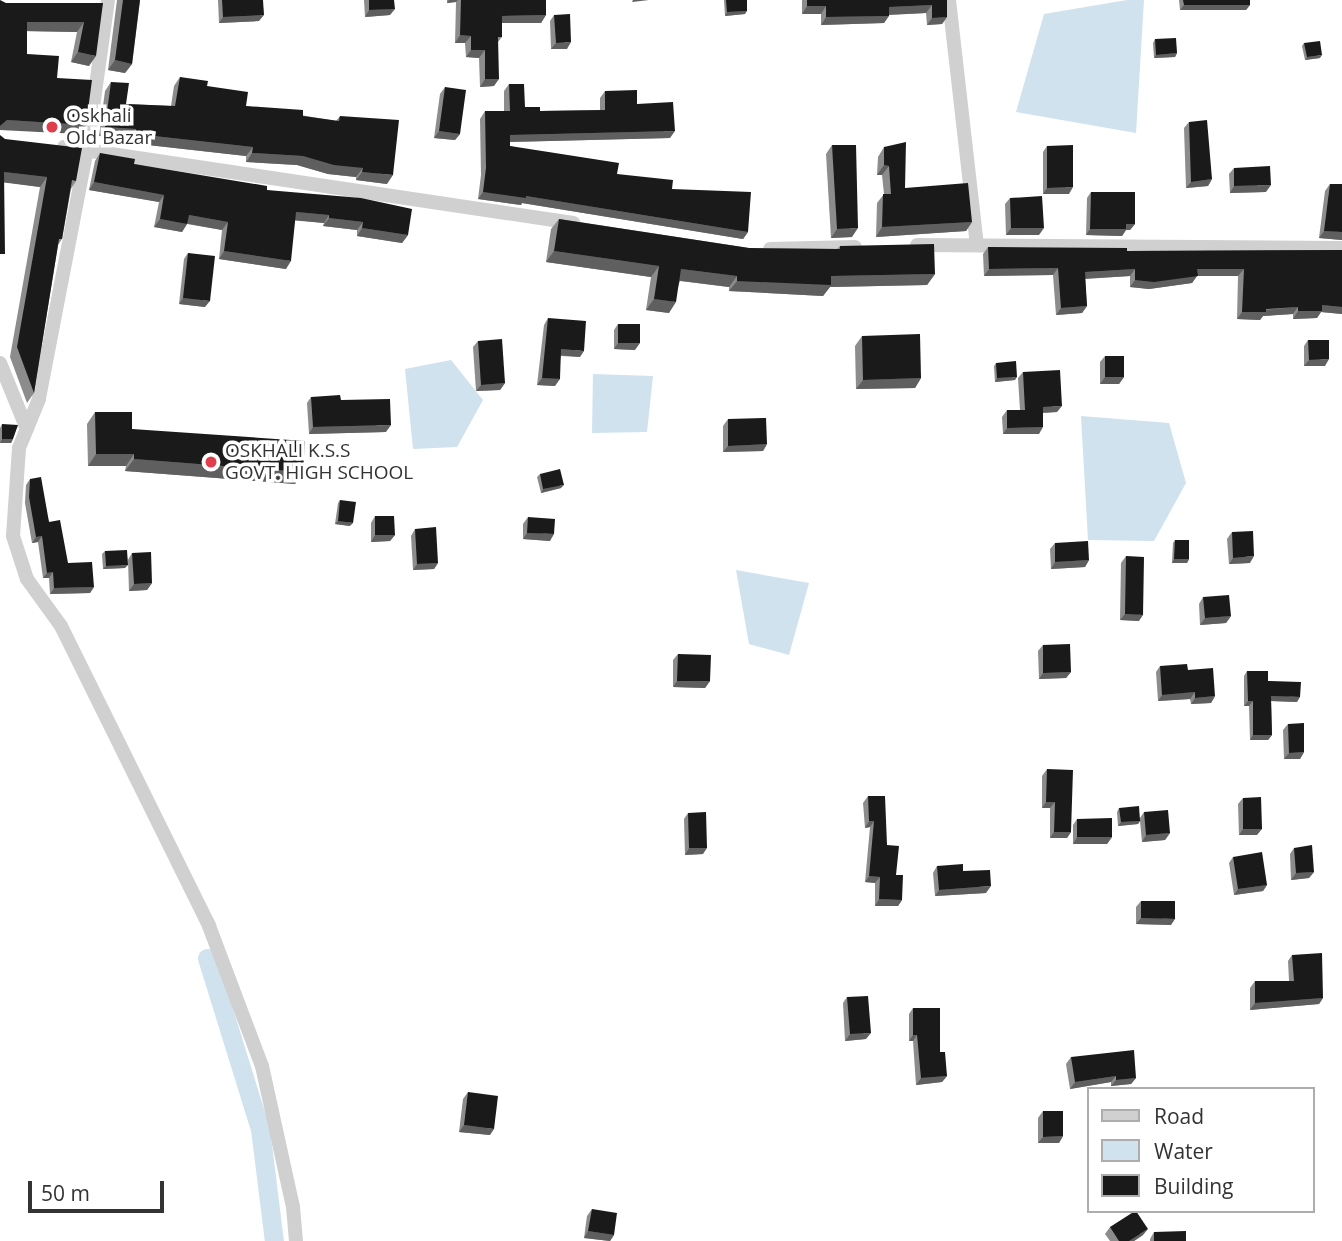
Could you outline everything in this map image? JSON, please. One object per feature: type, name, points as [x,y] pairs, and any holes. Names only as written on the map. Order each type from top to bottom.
[{"type":"street","points":[[949,0],[976,244]]},
{"type":"street","points":[[103,2],[87,149],[39,399],[19,448],[13,536],[27,579],[61,626],[209,926],[262,1066],[293,1207],[296,1241]]},
{"type":"street","points":[[50,145],[594,226]]},
{"type":"street","points":[[908,245],[1342,248]]},
{"type":"street","points":[[757,249],[867,246]]},
{"type":"street","points":[[0,363],[27,429]]},
{"type":"street","points":[[0,543],[13,536]]},
{"type":"water","points":[[1127,0],[1144,0],[1136,133],[1016,112],[1044,14]]},
{"type":"water","points":[[451,360],[483,400],[457,447],[413,449],[405,369]]},
{"type":"water","points":[[593,374],[653,376],[647,432],[592,433]]},
{"type":"water","points":[[1081,416],[1169,423],[1186,483],[1154,541],[1088,540]]},
{"type":"water","points":[[736,570],[809,583],[789,655],[749,644]]},
{"type":"building","points":[[0,0],[6,3],[103,3],[96,56],[78,52],[84,22],[27,22],[27,54],[59,56],[57,78],[92,80],[86,125],[7,120],[0,126]]},
{"type":"building","points":[[123,0],[140,0],[132,64],[115,60]]},
{"type":"building","points":[[222,0],[263,0],[264,15],[223,17]]},
{"type":"building","points":[[369,0],[394,0],[395,9],[369,10]]},
{"type":"building","points":[[461,0],[546,0],[546,15],[502,16],[502,37],[498,37],[499,79],[485,79],[485,50],[471,50],[471,36],[460,35]]},
{"type":"building","points":[[726,0],[747,0],[747,11],[727,12]]},
{"type":"building","points":[[807,0],[947,0],[947,17],[932,18],[932,5],[889,7],[889,16],[826,17],[826,6],[807,6]]},
{"type":"building","points":[[1183,0],[1250,0],[1250,5],[1184,5]]},
{"type":"building","points":[[570,14],[571,42],[556,43],[554,15]]},
{"type":"building","points":[[1176,38],[1177,53],[1156,55],[1155,39]]},
{"type":"building","points":[[1320,41],[1322,55],[1307,57],[1304,43]]},
{"type":"building","points":[[180,77],[208,81],[207,86],[248,92],[246,106],[303,110],[303,116],[339,121],[340,116],[399,120],[393,175],[362,172],[363,168],[334,165],[303,156],[252,153],[253,147],[136,134],[136,129],[105,127],[111,82],[129,83],[126,104],[175,106]]},
{"type":"building","points":[[509,84],[524,84],[525,107],[540,107],[540,111],[605,110],[605,91],[637,90],[637,104],[673,102],[675,131],[510,135],[510,146],[619,163],[617,174],[673,180],[672,189],[751,192],[748,232],[526,196],[483,192],[486,168],[485,111],[510,111]]},
{"type":"building","points":[[445,87],[466,90],[460,134],[439,131]]},
{"type":"building","points":[[1207,120],[1212,179],[1191,182],[1189,122]]},
{"type":"building","points":[[0,135],[5,139],[82,148],[76,181],[72,180],[62,239],[59,239],[34,393],[17,347],[47,177],[4,172],[5,254],[0,254]]},
{"type":"building","points":[[906,142],[905,188],[968,183],[972,222],[882,227],[883,194],[891,194],[889,166],[884,165],[884,147]]},
{"type":"building","points":[[832,145],[856,145],[858,228],[837,229]]},
{"type":"building","points":[[1073,145],[1073,187],[1047,188],[1047,146]]},
{"type":"building","points":[[100,153],[135,159],[134,164],[267,186],[267,190],[361,198],[412,209],[408,235],[362,228],[363,222],[329,218],[329,215],[296,212],[291,261],[224,251],[228,222],[189,215],[187,224],[160,219],[164,195],[94,182]]},
{"type":"building","points":[[1270,166],[1271,185],[1234,186],[1234,168]]},
{"type":"building","points":[[1330,184],[1342,184],[1342,232],[1324,231]]},
{"type":"building","points":[[1091,192],[1135,192],[1135,224],[1126,224],[1126,229],[1090,229]]},
{"type":"building","points":[[1042,196],[1044,228],[1011,228],[1010,198]]},
{"type":"building","points":[[559,219],[749,248],[840,249],[840,246],[934,244],[935,274],[831,276],[831,285],[737,281],[737,276],[681,269],[676,302],[654,299],[659,266],[554,251]]},
{"type":"building","points":[[988,247],[1127,248],[1127,251],[1342,250],[1342,307],[1322,305],[1322,311],[1298,311],[1298,307],[1266,309],[1266,312],[1242,312],[1244,269],[1197,269],[1198,276],[1154,282],[1135,280],[1135,269],[1085,272],[1087,306],[1061,308],[1058,268],[989,269]]},
{"type":"building","points":[[188,253],[215,256],[210,301],[183,298]]},
{"type":"building","points":[[548,318],[586,321],[584,351],[561,349],[560,379],[542,378]]},
{"type":"building","points":[[618,324],[640,324],[640,343],[618,343]]},
{"type":"building","points":[[920,334],[921,378],[863,380],[862,336]]},
{"type":"building","points":[[502,339],[505,383],[481,385],[478,341]]},
{"type":"building","points":[[1308,340],[1329,340],[1329,359],[1309,360]]},
{"type":"building","points":[[1105,356],[1124,356],[1124,377],[1105,377]]},
{"type":"building","points":[[1016,361],[1017,377],[997,378],[996,363]]},
{"type":"building","points":[[1060,370],[1062,406],[1043,407],[1043,427],[1007,428],[1007,410],[1025,410],[1023,372]]},
{"type":"building","points":[[340,395],[341,400],[390,399],[391,425],[313,427],[311,397]]},
{"type":"building","points":[[95,412],[132,412],[132,429],[305,441],[303,472],[134,459],[134,454],[96,454]]},
{"type":"building","points":[[766,418],[767,444],[728,446],[728,419]]},
{"type":"building","points":[[2,424],[18,425],[13,439],[2,439]]},
{"type":"building","points":[[560,469],[564,485],[543,489],[540,474]]},
{"type":"building","points":[[41,477],[49,522],[60,520],[68,563],[92,562],[94,587],[54,588],[53,572],[47,573],[42,536],[36,537],[29,497],[30,479]]},
{"type":"building","points":[[340,500],[356,502],[353,523],[338,521]]},
{"type":"building","points":[[375,516],[394,516],[395,535],[375,535]]},
{"type":"building","points":[[528,517],[555,519],[554,534],[527,533]]},
{"type":"building","points":[[436,527],[438,563],[417,564],[415,529]]},
{"type":"building","points":[[1253,531],[1254,556],[1233,558],[1232,532]]},
{"type":"building","points":[[1175,540],[1189,540],[1189,559],[1174,559]]},
{"type":"building","points":[[1088,541],[1089,560],[1055,562],[1055,543]]},
{"type":"building","points":[[127,550],[128,565],[106,566],[105,551]]},
{"type":"building","points":[[151,552],[152,583],[134,584],[132,553]]},
{"type":"building","points":[[1126,556],[1144,557],[1143,615],[1125,614]]},
{"type":"building","points":[[1229,595],[1231,616],[1205,618],[1203,597]]},
{"type":"building","points":[[1070,644],[1071,672],[1043,673],[1043,645]]},
{"type":"building","points":[[678,654],[711,655],[710,681],[677,681]]},
{"type":"building","points":[[1187,664],[1188,670],[1213,668],[1215,696],[1195,698],[1195,692],[1162,695],[1160,666]]},
{"type":"building","points":[[1247,671],[1268,671],[1268,681],[1301,682],[1300,697],[1271,696],[1272,735],[1253,735],[1253,701],[1248,701]]},
{"type":"building","points":[[1304,723],[1304,752],[1289,753],[1288,724]]},
{"type":"building","points":[[1047,769],[1073,770],[1071,832],[1054,832],[1055,802],[1046,802]]},
{"type":"building","points":[[868,796],[885,796],[887,845],[899,846],[896,875],[903,875],[902,900],[879,899],[880,877],[869,876],[874,821],[869,821]]},
{"type":"building","points":[[1261,797],[1262,829],[1243,829],[1243,798]]},
{"type":"building","points":[[1139,806],[1140,821],[1121,822],[1119,808]]},
{"type":"building","points":[[1168,810],[1170,833],[1146,835],[1144,812]]},
{"type":"building","points":[[706,812],[707,848],[689,848],[688,813]]},
{"type":"building","points":[[1112,818],[1112,837],[1077,837],[1077,819]]},
{"type":"building","points":[[1312,845],[1314,872],[1296,873],[1294,848]]},
{"type":"building","points":[[1262,852],[1267,885],[1238,889],[1233,857]]},
{"type":"building","points":[[963,864],[963,871],[990,870],[991,886],[939,890],[937,866]]},
{"type":"building","points":[[1141,901],[1175,901],[1175,919],[1141,918]]},
{"type":"building","points":[[1322,953],[1323,998],[1255,1003],[1255,981],[1294,981],[1292,955]]},
{"type":"building","points":[[868,996],[871,1033],[850,1034],[847,997]]},
{"type":"building","points":[[913,1008],[940,1008],[940,1052],[945,1052],[947,1076],[921,1078],[917,1035],[913,1035]]},
{"type":"building","points":[[1134,1050],[1136,1078],[1116,1080],[1116,1076],[1075,1082],[1071,1057]]},
{"type":"building","points":[[468,1092],[498,1096],[494,1129],[464,1125]]},
{"type":"building","points":[[1043,1111],[1063,1111],[1063,1136],[1043,1137]]},
{"type":"building","points":[[592,1209],[617,1213],[614,1235],[588,1231]]},
{"type":"building","points":[[1137,1213],[1148,1229],[1129,1241],[1119,1241],[1110,1227]]},
{"type":"building","points":[[1186,1231],[1186,1241],[1154,1241],[1154,1232]]},
{"type":"waterway","points":[[207,958],[260,1129],[274,1241]]},
{"type":"place","name":"Oskhali Old Bazar","points":[[52,127]]},
{"type":"place","name":"OSKHALI K.S.S GOVT. HIGH SCHOOL","points":[[211,462]]}]
